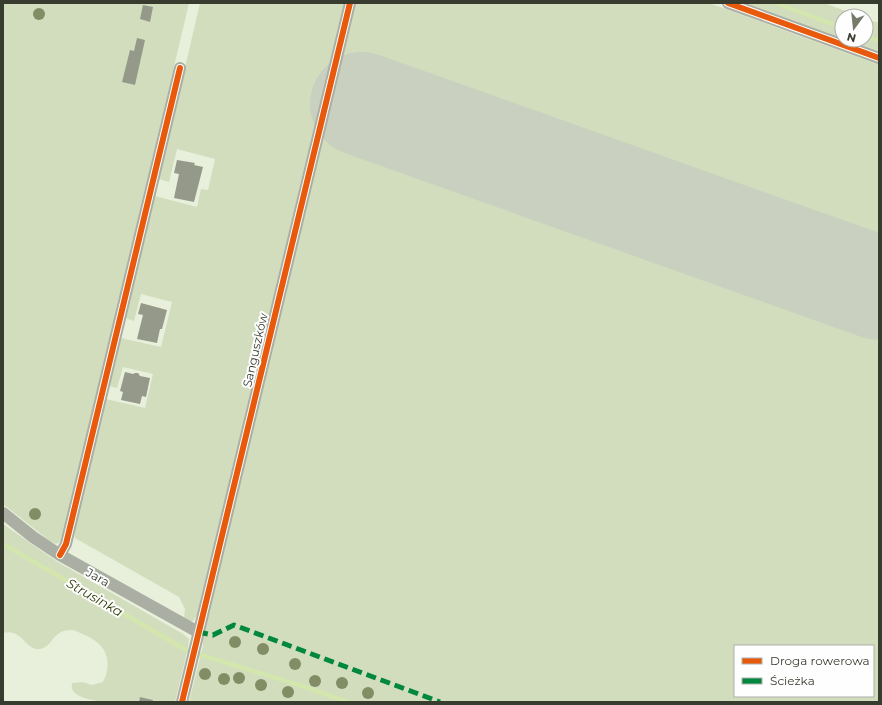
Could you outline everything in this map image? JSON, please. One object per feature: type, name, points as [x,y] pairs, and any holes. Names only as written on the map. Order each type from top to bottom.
[{"type":"street","name":"Sanguszków","points":[[182,702],[350,3]]},
{"type":"street","points":[[728,3],[879,58]]},
{"type":"street","points":[[60,555],[66,544],[180,68]]},
{"type":"street","name":"Jara","points":[[3,513],[33,537],[60,555],[198,632]]},
{"type":"green space","points":[[3,3],[189,3],[63,537],[60,542],[56,544],[50,541],[3,504]]},
{"type":"green space","points":[[200,3],[344,3],[197,615],[193,621],[189,621],[184,619],[185,609],[179,597],[75,538],[74,532],[106,399],[145,408],[153,374],[123,367],[117,388],[109,386],[121,338],[161,347],[172,302],[141,294],[134,321],[125,318],[155,196],[197,207],[201,189],[208,190],[215,159],[177,149],[169,182],[159,179]]},
{"type":"green space","points":[[356,3],[709,3],[879,65],[879,702],[189,702],[203,646],[203,636]]},
{"type":"green space","points":[[746,3],[824,3],[837,8],[834,8],[834,35]]},
{"type":"green space","points":[[874,21],[879,23],[879,51],[871,48],[874,48]]},
{"type":"green space","points":[[3,524],[56,561],[183,634],[189,639],[175,702],[152,702],[152,700],[140,697],[139,702],[110,702],[87,699],[78,695],[73,690],[72,683],[82,682],[92,685],[103,682],[108,666],[107,659],[102,647],[97,642],[90,637],[71,630],[56,635],[44,648],[35,649],[20,636],[10,632],[3,633]]},
{"type":"building","points":[[143,5],[153,7],[150,22],[140,19]]},
{"type":"building","points":[[137,38],[145,40],[135,85],[122,82],[130,50],[134,51]]},
{"type":"building","points":[[177,160],[195,163],[194,165],[203,167],[194,202],[174,198],[179,174],[174,173]]},
{"type":"building","points":[[141,303],[167,310],[157,343],[137,339],[143,315],[138,314]]},
{"type":"building","points":[[125,372],[133,374],[138,373],[140,376],[150,378],[146,397],[142,396],[140,404],[121,400],[123,392],[120,391]]},
{"type":"building","points":[[140,697],[153,700],[152,702],[139,702]]},
{"type":"waterway","points":[[776,3],[832,24]]},
{"type":"waterway","points":[[874,39],[879,41]]},
{"type":"waterway","name":"Strusinka","points":[[3,544],[188,651]]},
{"type":"waterway","name":"Strusinka","points":[[201,655],[302,686],[348,702]]},
{"type":"runway","points":[[362,104],[879,288]]},
{"type":"marked path","points":[[198,632],[213,635],[234,625],[440,702]]},
{"type":"cycle path","points":[[182,702],[350,3]]},
{"type":"cycle path","points":[[728,3],[879,58]]},
{"type":"cycle path","points":[[60,555],[66,544],[180,68]]}]
